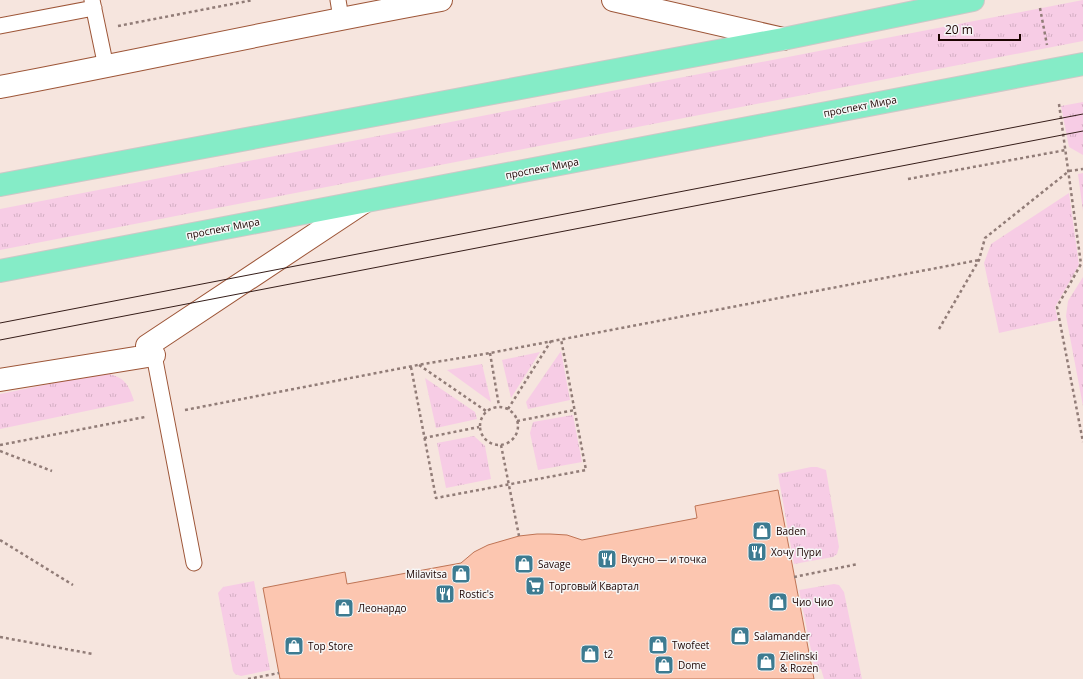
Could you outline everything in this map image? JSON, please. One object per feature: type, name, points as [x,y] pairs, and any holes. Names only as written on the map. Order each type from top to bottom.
[{"type":"main road","points":[[0,185],[783,39],[973,0]]},
{"type":"main road","name":"проспект Мира","points":[[0,271],[1083,64]]},
{"type":"street","points":[[0,87],[106,67],[340,9],[441,0]]},
{"type":"street","points":[[613,0],[783,39]]},
{"type":"street","points":[[0,380],[154,355],[147,346],[364,202]]},
{"type":"lane","points":[[0,26],[93,4],[106,67]]},
{"type":"lane","points":[[154,355],[194,563]]},
{"type":"path","points":[[98,29],[253,0]]},
{"type":"path","points":[[1040,8],[1048,48]]},
{"type":"path","points":[[1059,104],[1081,264],[1057,307],[1083,442]]},
{"type":"path","points":[[908,179],[1066,150]]},
{"type":"path","points":[[939,329],[979,260],[985,238],[1069,171],[1083,169]]},
{"type":"path","points":[[0,445],[979,260]]},
{"type":"path","points":[[411,367],[436,498],[586,470],[561,339]]},
{"type":"path","points":[[508,409],[551,341]]},
{"type":"path","points":[[490,353],[499,406]]},
{"type":"path","points":[[418,365],[486,411]]},
{"type":"path","points":[[499,406],[508,409],[514,414],[518,429],[515,437],[509,442],[501,445],[487,441],[482,435],[480,428],[481,418],[486,411],[499,406]]},
{"type":"path","points":[[517,421],[575,410]]},
{"type":"path","points":[[424,438],[480,428]]},
{"type":"path","points":[[501,445],[519,536]]},
{"type":"path","points":[[0,451],[52,471]]},
{"type":"path","points":[[0,540],[73,585]]},
{"type":"path","points":[[794,577],[858,564]]},
{"type":"path","points":[[0,637],[93,654]]},
{"type":"path","points":[[248,679],[279,673]]},
{"type":"green space","points":[[1083,0],[1083,41],[0,250],[0,209]]},
{"type":"green space","points":[[1083,102],[1083,155],[1069,147],[1061,106]]},
{"type":"green space","points":[[1083,173],[1083,211],[1078,174]]},
{"type":"green space","points":[[1069,193],[1079,265],[1055,307],[1058,320],[999,333],[984,263],[991,244]]},
{"type":"green space","points":[[1083,277],[1083,406],[1066,316],[1068,301]]},
{"type":"green space","points":[[561,351],[570,400],[528,409],[526,402]]},
{"type":"green space","points":[[540,352],[511,398],[502,360]]},
{"type":"green space","points":[[482,364],[491,402],[447,370]]},
{"type":"green space","points":[[103,373],[110,374],[124,381],[134,401],[0,429],[0,394]]},
{"type":"green space","points":[[425,378],[475,412],[477,419],[436,428]]},
{"type":"green space","points":[[573,415],[582,462],[538,470],[530,433],[533,422]]},
{"type":"green space","points":[[474,436],[485,446],[491,479],[446,488],[437,443]]},
{"type":"green space","points":[[811,467],[826,470],[839,547],[837,554],[833,557],[794,564],[778,474]]},
{"type":"green space","points":[[254,581],[270,670],[241,676],[235,674],[233,671],[218,593],[223,587]]},
{"type":"green space","points":[[834,584],[839,585],[844,592],[862,679],[824,679],[821,669],[815,670],[799,590]]},
{"type":"building","name":"Торговый Квартал","points":[[778,490],[814,679],[280,679],[263,588],[345,572],[347,584],[461,563],[474,552],[488,545],[519,536],[537,534],[567,535],[582,540],[697,518],[695,506]]},
{"type":"tram line","points":[[0,323],[1083,114]]},
{"type":"tram line","points":[[0,340],[1083,131]]},
{"type":"place","name":"Baden","points":[[762,531]]},
{"type":"place","name":"Хочу Пури","points":[[757,552]]},
{"type":"place","name":"Вкусно — и точка","points":[[607,559]]},
{"type":"place","name":"Savage","points":[[524,564]]},
{"type":"place","name":"Milavitsa","points":[[461,574]]},
{"type":"place","name":"Торговый Квартал","points":[[535,586]]},
{"type":"place","name":"Rostiс's","points":[[445,594]]},
{"type":"place","name":"Чио Чио","points":[[778,602]]},
{"type":"place","name":"Леонардо","points":[[344,608]]},
{"type":"place","name":"Salamander","points":[[740,636]]},
{"type":"place","name":"Twofeet","points":[[658,645]]},
{"type":"place","name":"Top Store","points":[[294,646]]},
{"type":"place","name":"t2","points":[[590,654]]},
{"type":"place","name":"Zielinski & Rozen","points":[[766,662]]},
{"type":"place","name":"Dome","points":[[664,665]]}]
